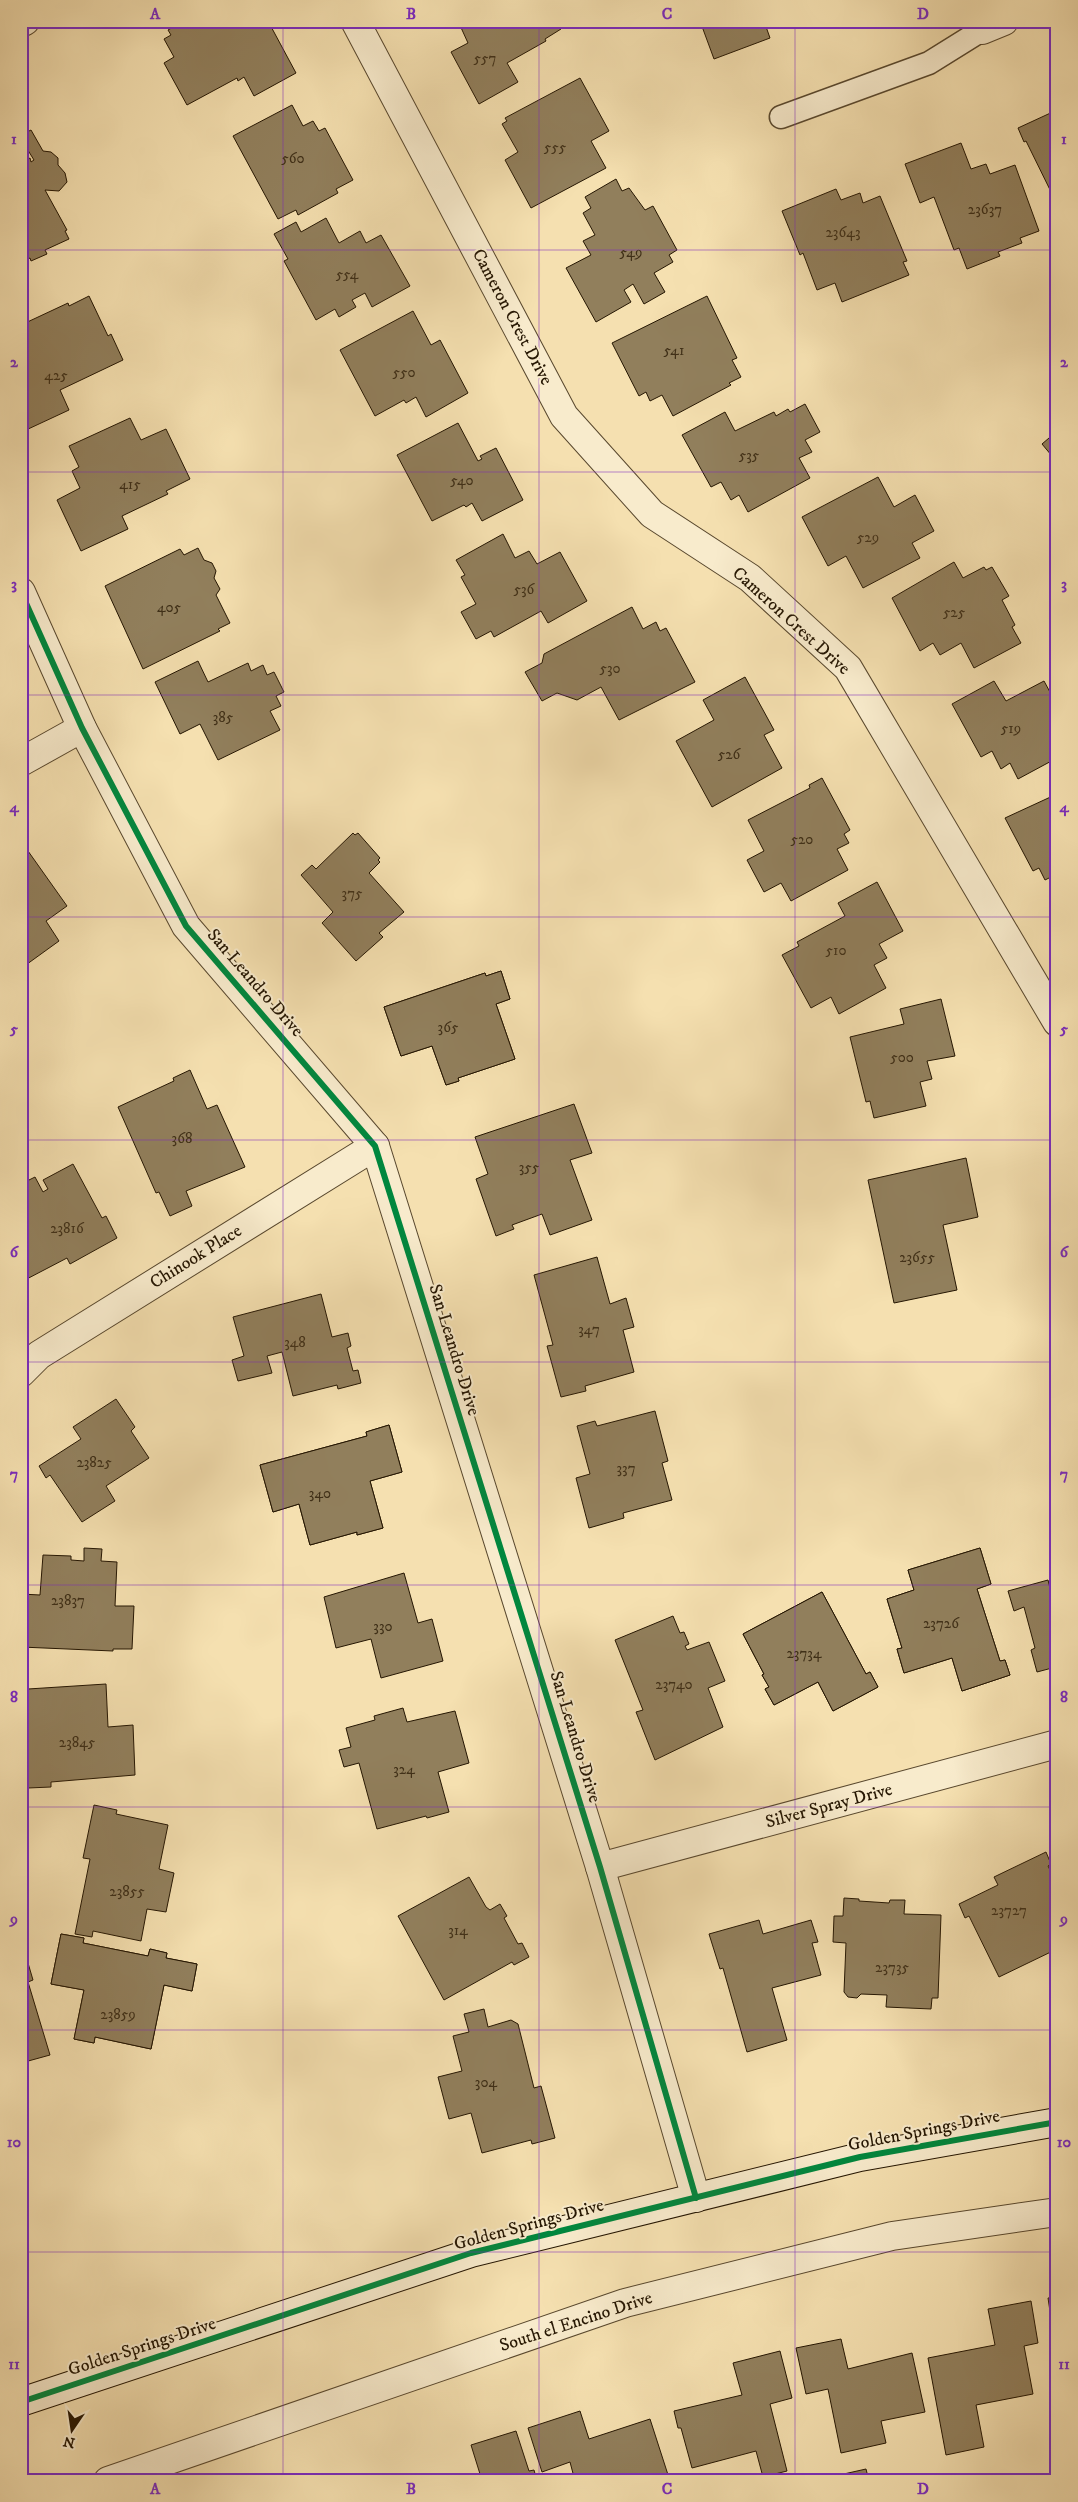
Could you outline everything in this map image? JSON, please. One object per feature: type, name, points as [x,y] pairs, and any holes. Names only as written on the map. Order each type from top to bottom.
[{"type":"street","points":[[21,23],[25,21]]},
{"type":"street","name":"Cameron Crest Drive","points":[[356,21],[564,416],[652,514],[750,578],[848,668],[1057,1022]]},
{"type":"street","name":"San Leandro Drive","points":[[21,592],[82,728],[186,926],[375,1146],[600,1867],[696,2198]]},
{"type":"street","points":[[21,762],[82,728]]},
{"type":"street","name":"Chinook Place","points":[[21,1372],[39,1355],[375,1146]]},
{"type":"street","name":"Silver Spray Drive","points":[[600,1867],[1057,1744]]},
{"type":"street","name":"Golden Springs Drive","points":[[21,2402],[471,2254],[860,2158],[1057,2122]]},
{"type":"street","name":"South el Encino Drive","points":[[108,2481],[625,2303],[892,2236],[1057,2212]]},
{"type":"lane","points":[[781,117],[929,64],[992,26]]},
{"type":"building","points":[[184,21],[255,21],[258,26],[268,21],[296,73],[254,96],[244,77],[238,81],[237,78],[187,105],[164,63],[174,57],[164,39],[171,35],[168,30]]},
{"type":"building","points":[[458,21],[557,21],[561,29],[545,39],[546,41],[507,63],[518,82],[479,104],[451,52],[468,43]]},
{"type":"building","points":[[700,21],[764,21],[770,38],[714,59]]},
{"type":"building","points":[[580,78],[609,131],[591,141],[606,168],[531,208],[505,160],[518,152],[502,124],[507,121],[505,118]]},
{"type":"building","points":[[292,105],[303,126],[313,121],[319,131],[325,128],[353,180],[336,189],[338,193],[298,215],[296,210],[278,219],[233,136]]},
{"type":"building","points":[[1057,110],[1057,204],[1018,128]]},
{"type":"building","points":[[31,130],[43,151],[51,152],[58,158],[58,165],[65,173],[67,182],[59,191],[45,190],[67,230],[65,231],[69,239],[45,250],[47,254],[31,261],[30,258],[21,262],[21,163],[30,158],[31,162],[34,160],[21,139],[21,135]]},
{"type":"building","points":[[961,143],[971,169],[986,164],[990,174],[1015,165],[1039,231],[1020,238],[1022,243],[998,252],[1000,256],[967,269],[959,248],[954,250],[934,197],[920,203],[905,164]]},
{"type":"building","points":[[616,179],[622,191],[629,188],[645,210],[653,206],[677,250],[669,255],[673,262],[654,273],[665,292],[644,304],[633,284],[624,290],[631,302],[596,322],[566,268],[591,255],[583,241],[595,235],[583,213],[591,208],[585,197]]},
{"type":"building","points":[[836,189],[841,200],[860,193],[863,203],[880,196],[907,261],[903,262],[909,275],[842,302],[835,283],[817,290],[803,253],[800,255],[782,211]]},
{"type":"building","points":[[326,218],[339,243],[360,231],[366,243],[381,235],[410,286],[372,307],[365,293],[352,300],[356,307],[339,317],[335,309],[316,320],[284,261],[288,259],[274,234],[296,222],[301,232]]},
{"type":"building","points":[[89,296],[108,336],[111,334],[123,360],[60,390],[69,410],[26,430],[21,419],[21,325],[68,303],[69,306]]},
{"type":"building","points":[[707,296],[737,358],[732,360],[741,377],[729,383],[731,385],[673,416],[662,395],[650,401],[646,392],[639,396],[612,343]]},
{"type":"building","points":[[413,311],[431,345],[440,340],[468,393],[426,417],[416,397],[406,403],[404,400],[375,416],[340,350]]},
{"type":"building","points":[[805,404],[820,432],[805,440],[812,452],[799,458],[810,478],[748,512],[739,495],[731,500],[721,482],[711,487],[682,435],[725,412],[735,431],[774,412],[776,416],[788,409],[790,412]]},
{"type":"building","points":[[130,418],[141,440],[166,429],[190,479],[166,491],[168,494],[122,516],[128,529],[81,551],[57,500],[80,488],[72,471],[79,467],[69,446]]},
{"type":"building","points":[[458,423],[478,461],[482,459],[480,456],[496,448],[523,500],[482,521],[472,503],[432,521],[397,455]]},
{"type":"building","points":[[1057,427],[1057,462],[1042,444],[1056,432],[1053,430]]},
{"type":"building","points":[[878,477],[894,507],[915,495],[934,531],[912,543],[920,558],[863,588],[846,556],[828,566],[802,517]]},
{"type":"building","points":[[503,534],[515,558],[529,551],[537,564],[560,552],[587,601],[548,623],[541,611],[494,637],[491,631],[476,639],[461,612],[476,604],[461,577],[465,575],[456,560]]},
{"type":"building","points":[[198,548],[204,560],[212,563],[216,571],[214,578],[220,589],[216,595],[230,623],[218,629],[220,631],[143,669],[105,586],[180,549],[184,555]]},
{"type":"building","points":[[954,562],[963,578],[984,567],[986,570],[992,567],[1009,596],[1002,600],[1015,625],[1012,627],[1021,643],[974,668],[961,643],[940,655],[933,643],[920,651],[892,598]]},
{"type":"building","points":[[632,607],[643,629],[656,622],[660,631],[666,628],[695,682],[619,720],[601,687],[577,700],[557,693],[542,701],[525,672],[542,663],[544,654]]},
{"type":"building","points":[[198,661],[208,682],[248,663],[251,671],[263,665],[267,675],[274,672],[284,692],[276,696],[281,706],[270,711],[280,730],[218,760],[200,724],[180,734],[155,682]]},
{"type":"building","points":[[745,677],[774,730],[764,735],[782,768],[712,807],[676,741],[714,720],[703,700]]},
{"type":"building","points":[[994,681],[1006,701],[1044,681],[1057,705],[1057,758],[1018,779],[1010,763],[1001,769],[992,751],[981,757],[952,704]]},
{"type":"building","points":[[822,778],[850,830],[844,834],[849,843],[837,849],[848,870],[791,901],[781,883],[764,892],[747,860],[764,851],[748,820],[810,788],[809,785]]},
{"type":"building","points":[[1057,794],[1057,874],[1045,880],[1039,868],[1033,871],[1005,818]]},
{"type":"building","points":[[353,833],[355,835],[358,833],[380,858],[378,860],[380,862],[369,873],[404,912],[379,933],[383,937],[356,961],[322,923],[333,912],[301,875],[312,865],[316,869]]},
{"type":"building","points":[[28,851],[67,906],[46,921],[59,941],[23,967],[21,964],[21,856]]},
{"type":"building","points":[[877,882],[903,931],[879,944],[887,958],[874,965],[886,988],[839,1014],[831,997],[811,1008],[782,955],[799,946],[797,942],[845,916],[838,903]]},
{"type":"building","points":[[501,971],[510,999],[496,1004],[515,1059],[458,1078],[459,1081],[446,1085],[432,1046],[401,1056],[384,1007],[485,973],[486,976]],"holes":[[[450,1013],[456,1030],[444,1034],[438,1017]]]},
{"type":"building","points":[[501,971],[510,999],[496,1004],[515,1059],[458,1078],[459,1081],[446,1085],[432,1046],[401,1056],[384,1007],[485,973],[486,976]]},
{"type":"building","points":[[941,999],[955,1056],[927,1061],[932,1079],[920,1082],[926,1106],[874,1118],[870,1101],[866,1102],[850,1037],[904,1024],[900,1009]]},
{"type":"building","points":[[190,1070],[207,1109],[217,1105],[245,1167],[186,1191],[192,1206],[170,1216],[159,1192],[156,1193],[118,1107],[174,1081],[173,1078]]},
{"type":"building","points":[[574,1104],[592,1153],[570,1160],[592,1220],[550,1235],[542,1214],[512,1225],[514,1229],[496,1236],[476,1179],[488,1174],[475,1137]]},
{"type":"building","points":[[966,1158],[978,1217],[943,1225],[957,1290],[894,1303],[868,1180]]},
{"type":"building","points":[[73,1164],[102,1218],[106,1216],[117,1238],[70,1264],[67,1258],[21,1282],[21,1184],[35,1177],[43,1192],[48,1189],[43,1180]]},
{"type":"building","points":[[597,1257],[610,1304],[626,1298],[634,1327],[623,1330],[634,1372],[585,1386],[586,1391],[561,1397],[547,1346],[553,1345],[534,1275]]},
{"type":"building","points":[[321,1294],[332,1337],[348,1333],[351,1346],[347,1348],[353,1371],[358,1370],[361,1383],[338,1389],[337,1385],[293,1396],[282,1352],[267,1356],[272,1373],[238,1381],[232,1360],[244,1356],[233,1317]]},
{"type":"building","points":[[116,1399],[135,1427],[131,1431],[149,1458],[106,1486],[115,1501],[82,1522],[50,1475],[46,1478],[39,1466],[81,1439],[73,1427]]},
{"type":"building","points":[[655,1411],[668,1461],[662,1463],[672,1500],[623,1513],[624,1518],[589,1528],[576,1478],[590,1474],[577,1426],[595,1421],[597,1426]]},
{"type":"building","points":[[389,1425],[402,1472],[370,1481],[383,1528],[357,1535],[357,1532],[310,1545],[299,1504],[273,1512],[260,1465],[367,1436],[366,1432]],"holes":[[[349,1466],[354,1484],[342,1487],[337,1470]]]},
{"type":"building","points":[[389,1425],[402,1472],[370,1481],[383,1528],[357,1535],[357,1532],[310,1545],[299,1504],[273,1512],[260,1465],[367,1436],[366,1432]]},
{"type":"building","points":[[84,1548],[102,1549],[101,1561],[117,1562],[115,1606],[134,1606],[132,1649],[113,1649],[113,1651],[21,1647],[21,1594],[40,1595],[43,1555],[71,1556],[71,1560],[84,1561]]},
{"type":"building","points":[[980,1548],[991,1584],[977,1589],[1000,1661],[1005,1660],[1010,1675],[962,1691],[952,1658],[904,1673],[897,1649],[902,1648],[887,1599],[914,1590],[908,1570]],"holes":[[[962,1623],[965,1635],[948,1640],[945,1628]]]},
{"type":"building","points":[[980,1548],[991,1584],[977,1589],[1000,1661],[1005,1660],[1010,1675],[962,1691],[952,1658],[904,1673],[897,1649],[902,1648],[887,1599],[914,1590],[908,1570]]},
{"type":"building","points":[[404,1573],[418,1623],[432,1619],[443,1661],[381,1678],[371,1639],[336,1648],[324,1597]]},
{"type":"building","points":[[1048,1580],[1052,1596],[1057,1595],[1057,1661],[1050,1662],[1052,1668],[1037,1672],[1031,1650],[1035,1648],[1024,1607],[1014,1611],[1008,1591]]},
{"type":"building","points":[[822,1592],[866,1674],[870,1672],[878,1687],[833,1711],[818,1682],[774,1705],[765,1689],[769,1687],[762,1675],[764,1674],[743,1634]],"holes":[[[821,1646],[827,1655],[811,1664],[806,1654]]]},
{"type":"building","points":[[822,1592],[866,1674],[870,1672],[878,1687],[833,1711],[818,1682],[774,1705],[765,1689],[769,1687],[762,1675],[764,1674],[743,1634]]},
{"type":"building","points":[[673,1616],[680,1633],[684,1632],[689,1644],[685,1646],[687,1650],[709,1642],[725,1681],[708,1688],[723,1727],[655,1760],[636,1712],[643,1710],[615,1640]]},
{"type":"building","points":[[21,1684],[28,1684],[28,1689],[106,1684],[108,1727],[133,1725],[135,1775],[51,1782],[51,1787],[28,1788],[26,1757],[21,1757]]},
{"type":"building","points":[[403,1708],[407,1722],[455,1711],[469,1763],[438,1772],[449,1812],[377,1829],[359,1763],[344,1767],[339,1750],[351,1747],[346,1728],[375,1720],[374,1716]]},
{"type":"building","points":[[94,1805],[117,1810],[116,1814],[168,1825],[159,1869],[174,1873],[166,1912],[147,1909],[141,1941],[93,1931],[92,1937],[75,1934],[90,1859],[83,1858]]},
{"type":"building","points":[[1046,1852],[1051,1864],[1048,1866],[1057,1884],[1057,1949],[999,1977],[969,1916],[965,1918],[959,1904],[998,1885],[994,1877]]},
{"type":"building","points":[[469,1877],[486,1907],[490,1910],[500,1904],[507,1916],[504,1918],[518,1944],[522,1943],[529,1957],[514,1965],[512,1962],[444,2000],[398,1916]]},
{"type":"building","points":[[844,1898],[889,1903],[890,1900],[905,1900],[904,1914],[941,1915],[938,1998],[932,1998],[931,2009],[886,2007],[887,1995],[861,1994],[857,1998],[848,1997],[844,1992],[846,1943],[833,1942],[834,1916],[843,1916]]},
{"type":"building","points":[[759,1920],[763,1934],[811,1920],[818,1942],[812,1943],[821,1975],[772,1988],[787,2040],[747,2052],[723,1968],[720,1969],[709,1934]]},
{"type":"building","points":[[61,1934],[84,1938],[83,1943],[148,1956],[150,1949],[167,1953],[166,1958],[197,1964],[192,1991],[164,1985],[151,2049],[95,2037],[94,2043],[74,2039],[84,1990],[51,1984]],"holes":[[[105,1974],[117,1975],[115,1994],[102,1992]]]},
{"type":"building","points":[[61,1934],[84,1938],[83,1943],[148,1956],[150,1949],[167,1953],[166,1958],[197,1964],[192,1991],[164,1985],[151,2049],[95,2037],[94,2043],[74,2039],[84,1990],[51,1984]]},
{"type":"building","points":[[28,1963],[33,1980],[28,1982],[50,2055],[21,2063],[21,1965]]},
{"type":"building","points":[[484,2009],[488,2027],[511,2020],[518,2024],[534,2088],[541,2086],[555,2138],[532,2144],[531,2140],[482,2153],[471,2113],[449,2119],[438,2077],[462,2071],[453,2036],[469,2032],[464,2014]]},
{"type":"building","points":[[1057,2297],[1057,2345],[1055,2345],[1048,2298]]},
{"type":"building","points":[[1031,2301],[1038,2343],[1024,2346],[1033,2394],[976,2405],[984,2447],[946,2455],[928,2358],[995,2345],[988,2309]]},
{"type":"building","points":[[841,2339],[848,2369],[912,2353],[925,2412],[881,2421],[886,2443],[841,2453],[828,2389],[806,2394],[796,2348]]},
{"type":"building","points":[[780,2351],[792,2398],[770,2404],[787,2471],[763,2477],[756,2451],[692,2468],[681,2428],[678,2428],[674,2411],[742,2395],[733,2363]]},
{"type":"building","points":[[580,2411],[589,2439],[650,2419],[670,2481],[575,2481],[570,2462],[542,2472],[528,2428]]},
{"type":"building","points":[[516,2431],[529,2471],[534,2470],[537,2481],[459,2481],[480,2474],[471,2445]]},
{"type":"building","points":[[866,2469],[869,2481],[826,2481],[826,2478]]},
{"type":"cycle path","points":[[21,592],[82,728],[186,926],[375,1146],[600,1867],[696,2198]]},
{"type":"cycle path","points":[[21,2402],[471,2253],[860,2157],[1057,2122]]}]
